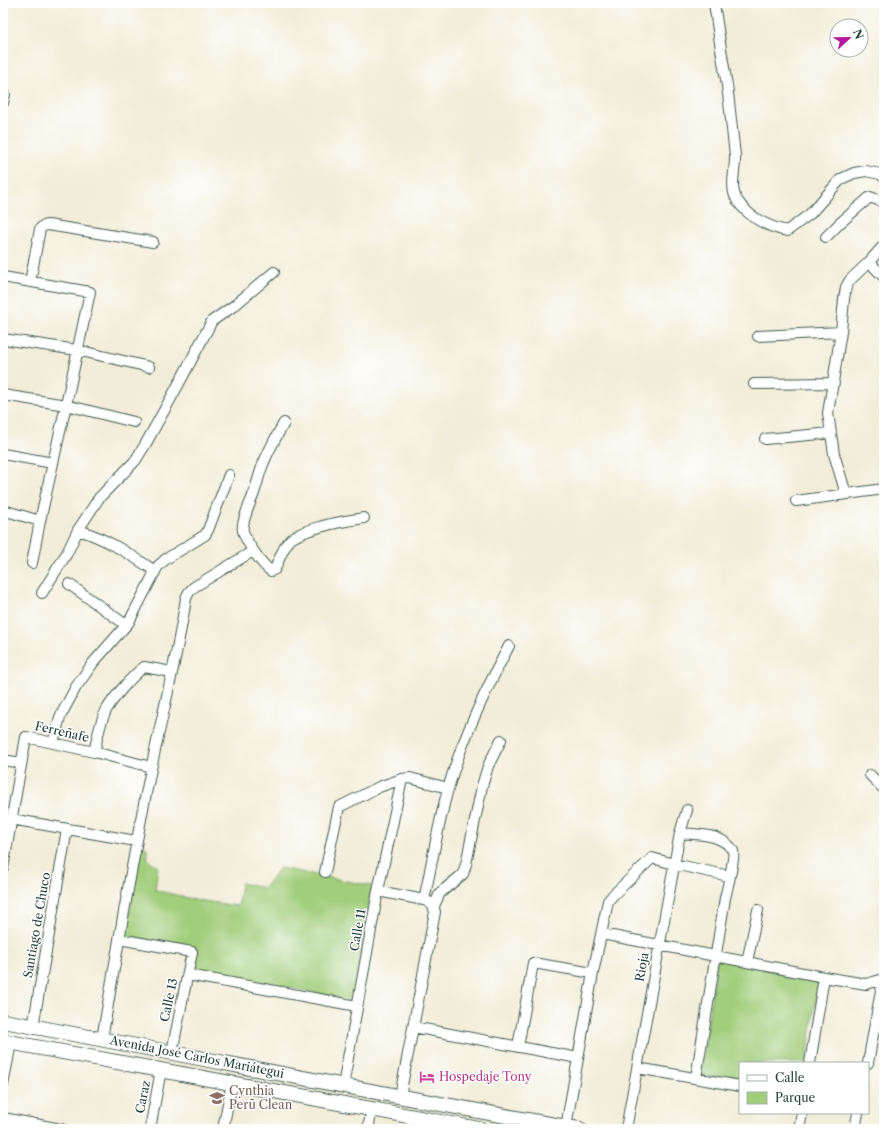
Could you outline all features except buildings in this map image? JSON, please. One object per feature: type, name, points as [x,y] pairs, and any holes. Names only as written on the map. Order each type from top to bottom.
[{"type":"main road","name":"Avenida José Carlos Mariátegui","points":[[3,1021],[172,1052],[325,1083],[572,1128]]},
{"type":"main road","name":"Avenida José Carlos Mariátegui","points":[[7,1042],[479,1129]]},
{"type":"main road","points":[[322,1099],[325,1083]]},
{"type":"street","points":[[714,3],[727,86],[735,160],[733,185],[736,199],[745,209],[759,221],[775,228],[788,231],[810,214],[841,179],[854,173],[866,171],[884,176]]},
{"type":"street","points":[[826,238],[840,223],[870,197],[884,203]]},
{"type":"street","points":[[30,282],[40,229],[43,226],[48,225],[153,242]]},
{"type":"street","points":[[846,494],[834,454],[828,413],[834,383],[846,287],[855,274],[869,262],[884,245]]},
{"type":"street","points":[[869,262],[884,277]]},
{"type":"street","points":[[42,594],[67,553],[78,530],[99,498],[135,461],[142,450],[212,321],[235,305],[274,272]]},
{"type":"street","points":[[3,277],[90,292],[32,563]]},
{"type":"street","points":[[758,336],[841,332]]},
{"type":"street","points":[[3,338],[78,350],[149,367]]},
{"type":"street","points":[[754,384],[834,383]]},
{"type":"street","points":[[3,395],[66,405],[134,422]]},
{"type":"street","points":[[284,423],[262,466],[246,513],[243,530],[253,551],[266,567],[271,571],[275,569],[291,539],[314,528],[364,518]]},
{"type":"street","points":[[765,439],[831,433]]},
{"type":"street","points":[[3,454],[53,463]]},
{"type":"street","points":[[52,743],[60,717],[76,687],[93,662],[129,622],[158,566],[166,559],[205,535],[229,475]]},
{"type":"street","points":[[796,501],[884,489]]},
{"type":"street","points":[[3,510],[40,521]]},
{"type":"street","points":[[78,530],[92,534],[122,550],[155,571]]},
{"type":"street","points":[[102,1039],[136,841],[172,672],[186,598],[194,587],[253,551]]},
{"type":"street","points":[[69,584],[126,625]]},
{"type":"street","points":[[424,900],[448,788],[465,740],[485,693],[509,646]]},
{"type":"street","points":[[94,752],[104,714],[130,680],[143,667],[172,672]]},
{"type":"street","name":"Ferreñafe","points":[[3,868],[4,852],[26,737],[94,752],[151,767]]},
{"type":"street","points":[[400,1096],[435,912],[434,906],[440,893],[462,874],[466,864],[482,786],[488,766],[501,740]]},
{"type":"street","points":[[3,760],[21,763]]},
{"type":"street","points":[[870,775],[884,789]]},
{"type":"street","points":[[325,872],[339,807],[379,787],[402,779],[410,778],[448,788]]},
{"type":"street","name":"Calle 11","points":[[343,1086],[378,891],[402,779]]},
{"type":"street","name":"Rioja","points":[[626,1129],[674,864],[680,833],[687,810]]},
{"type":"street","points":[[11,819],[136,841]]},
{"type":"street","name":"Santiago de Chuco","points":[[33,1027],[67,829]]},
{"type":"street","points":[[680,833],[715,837],[722,840],[733,852],[734,858],[729,876],[715,956],[696,1078]]},
{"type":"street","points":[[572,1128],[578,1058],[593,973],[608,901],[652,858],[729,876]]},
{"type":"street","points":[[378,891],[424,900],[430,902],[434,906]]},
{"type":"street","points":[[747,962],[758,910]]},
{"type":"street","points":[[602,934],[866,984],[884,979],[868,1062]]},
{"type":"street","name":"Calle 13","points":[[119,939],[192,952],[172,1052]]},
{"type":"street","points":[[518,1047],[532,963],[593,973]]},
{"type":"street","points":[[188,975],[357,1006]]},
{"type":"street","points":[[810,1062],[824,977]]},
{"type":"street","points":[[413,1027],[578,1058]]},
{"type":"street","points":[[3,1085],[7,1042]]},
{"type":"street","points":[[637,1068],[739,1086]]},
{"type":"street","name":"Caraz","points":[[150,1129],[161,1070]]},
{"type":"street","points":[[223,1129],[232,1084]]},
{"type":"street","points":[[368,1129],[372,1109]]},
{"type":"street","points":[[799,1129],[802,1114]]},
{"type":"street","points":[[855,1129],[858,1114]]},
{"type":"street","points":[[3,1118],[61,1129]]},
{"type":"green space","points":[[141,847],[147,848],[148,860],[158,866],[155,890],[196,900],[238,906],[241,883],[264,888],[280,868],[372,886],[353,1001],[197,968],[197,949],[126,936]]},
{"type":"green space","points":[[717,959],[819,981],[806,1062],[739,1062],[739,1082],[700,1075]]},
{"type":"place","name":"Hospedaje Tony","points":[[427,1077]]},
{"type":"place","name":"Cynthia Perū Clean","points":[[217,1098]]}]
